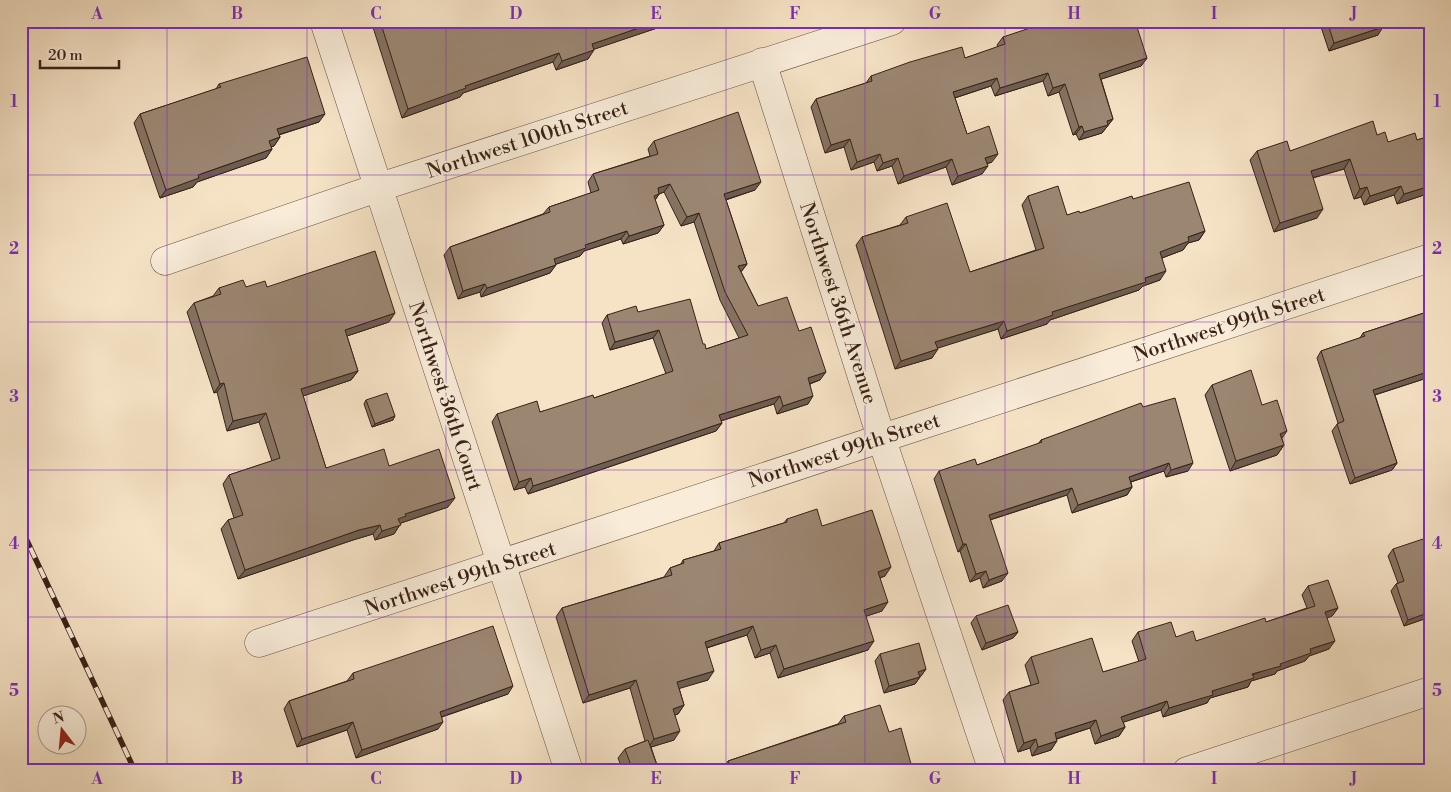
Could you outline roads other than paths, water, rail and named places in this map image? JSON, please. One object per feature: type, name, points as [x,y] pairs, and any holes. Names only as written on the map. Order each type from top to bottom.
[{"type":"street","name":"Northwest 36th Court","points":[[324,21],[380,187],[500,565],[569,771]]},
{"type":"street","name":"Northwest 100th Street","points":[[165,261],[380,187],[892,21]]},
{"type":"street","name":"Northwest 36th Avenue","points":[[762,62],[881,437],[993,771]]},
{"type":"street","name":"Northwest 99th Street","points":[[259,643],[1430,258]]},
{"type":"street","points":[[1187,771],[1430,691]]},
{"type":"railway","points":[[21,528],[135,771]]}]
